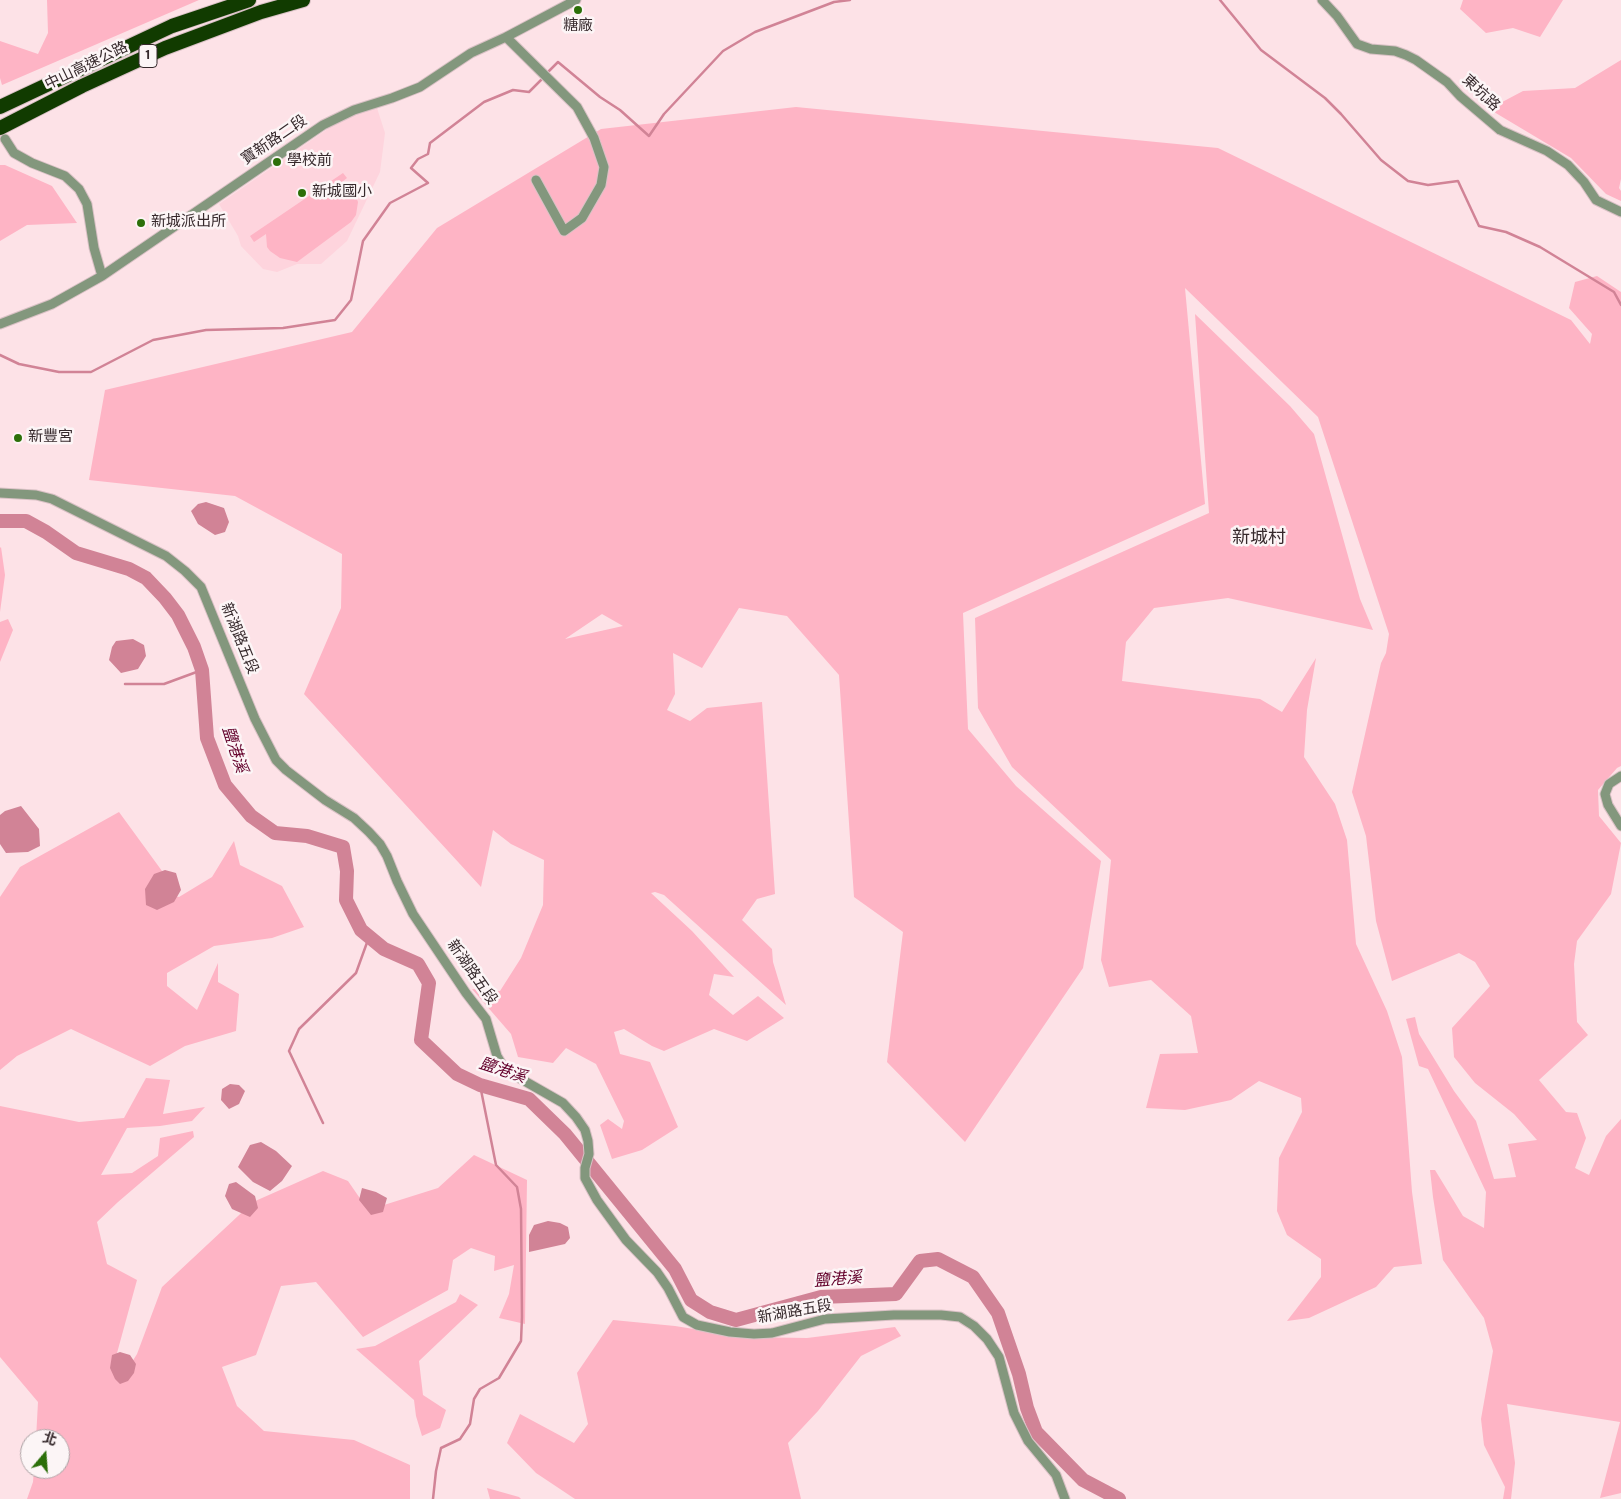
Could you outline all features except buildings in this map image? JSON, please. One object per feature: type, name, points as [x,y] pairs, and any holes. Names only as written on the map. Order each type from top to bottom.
[{"type":"highway","name":"中山高速公路","points":[[0,107],[172,26],[249,0]]},
{"type":"highway","name":"中山高速公路","points":[[3,133],[82,86],[165,48],[261,12],[303,0]]},
{"type":"street","name":"寶新路二段","points":[[0,324],[52,304],[102,276],[323,125],[354,110],[420,87],[471,53],[576,0]]},
{"type":"street","name":"東坑路","points":[[1322,0],[1337,16],[1357,44],[1371,49],[1395,51],[1416,60],[1447,82],[1460,96],[1500,130],[1547,151],[1568,164],[1584,182],[1596,200],[1621,212]]},
{"type":"street","points":[[506,37],[577,107],[594,138],[604,167],[601,185],[582,218],[564,230],[536,180]]},
{"type":"street","points":[[3,133],[14,153],[32,163],[65,176],[79,188],[87,204],[94,248],[102,276]]},
{"type":"street","name":"新湖路五段","points":[[0,493],[36,495],[52,500],[166,556],[201,587],[256,719],[276,760],[325,800],[354,818],[380,844],[413,914],[486,1019],[497,1056],[503,1066],[563,1104],[576,1117],[585,1130],[589,1154],[585,1168],[585,1178],[597,1200],[626,1240],[657,1272],[668,1288],[683,1317],[697,1324],[730,1332],[754,1334],[772,1332],[825,1319],[894,1314],[960,1317],[974,1326],[988,1339],[999,1357],[1014,1413],[1028,1441],[1056,1475],[1065,1499]]},
{"type":"street","points":[[1621,776],[1608,784],[1605,794],[1608,806],[1621,826]]},
{"type":"shaded area","points":[[47,0],[199,0],[2,85],[0,78],[0,41],[38,54],[48,33]]},
{"type":"shaded area","points":[[1463,0],[1563,0],[1540,37],[1513,28],[1486,33],[1460,9]]},
{"type":"shaded area","points":[[1621,60],[1621,179],[1619,188],[1621,191],[1621,201],[1606,194],[1571,158],[1489,109],[1523,91],[1575,88]]},
{"type":"shaded area","points":[[796,107],[1218,148],[1571,320],[1590,344],[1592,334],[1569,308],[1575,282],[1597,276],[1621,292],[1621,766],[1617,768],[1598,790],[1599,816],[1621,843],[1611,894],[1577,941],[1574,964],[1577,1022],[1588,1035],[1539,1080],[1566,1112],[1577,1113],[1586,1138],[1575,1168],[1589,1175],[1606,1136],[1621,1119],[1621,1493],[1600,1498],[1620,1422],[1507,1404],[1515,1463],[1511,1499],[1503,1499],[1505,1487],[1484,1445],[1481,1419],[1493,1351],[1484,1318],[1443,1260],[1430,1170],[1435,1170],[1463,1216],[1484,1228],[1486,1192],[1428,1069],[1419,1066],[1406,1019],[1415,1017],[1419,1034],[1454,1091],[1476,1121],[1494,1179],[1516,1177],[1508,1144],[1537,1140],[1514,1114],[1475,1083],[1454,1057],[1452,1028],[1490,986],[1475,962],[1459,953],[1392,981],[1376,921],[1366,836],[1352,792],[1389,634],[1318,417],[1185,288],[1205,504],[963,613],[968,729],[1016,786],[1101,861],[1083,968],[965,1142],[887,1062],[903,932],[854,897],[839,675],[787,616],[739,608],[702,668],[673,653],[675,694],[667,710],[690,721],[707,708],[762,702],[775,894],[757,899],[742,920],[772,949],[773,962],[786,1005],[664,895],[655,892],[651,893],[692,931],[734,977],[714,974],[709,995],[733,1015],[758,996],[784,1018],[747,1041],[714,1029],[664,1051],[624,1029],[614,1032],[620,1054],[650,1062],[678,1127],[642,1150],[612,1159],[600,1125],[608,1119],[622,1129],[624,1121],[596,1064],[566,1048],[553,1063],[518,1057],[511,1034],[472,989],[500,991],[521,958],[543,905],[544,860],[511,844],[493,830],[481,887],[304,694],[341,608],[342,554],[235,496],[89,480],[105,390],[352,332],[437,228],[601,129]],"holes":[[[602,614],[623,626],[565,639]]]},
{"type":"shaded area","name":"新城國小","points":[[377,108],[385,133],[380,172],[347,241],[321,264],[297,264],[277,272],[263,269],[241,246],[238,236],[219,204],[345,117]]},
{"type":"shaded area","points":[[0,165],[5,165],[52,186],[77,223],[27,225],[0,241]]},
{"type":"shaded area","points":[[343,173],[347,178],[338,185],[350,190],[358,202],[356,215],[351,222],[297,262],[280,258],[270,251],[267,247],[266,234],[254,242],[250,236]]},
{"type":"shaded area","points":[[1195,314],[1290,406],[1314,434],[1360,599],[1373,630],[1228,598],[1154,608],[1126,642],[1122,681],[1260,699],[1282,712],[1316,658],[1307,710],[1304,757],[1335,804],[1347,840],[1356,944],[1387,1011],[1402,1057],[1412,1192],[1422,1264],[1394,1267],[1376,1287],[1309,1318],[1287,1321],[1321,1277],[1321,1259],[1287,1235],[1277,1211],[1279,1158],[1302,1112],[1301,1098],[1259,1081],[1231,1100],[1185,1110],[1146,1108],[1160,1054],[1198,1053],[1191,1016],[1151,980],[1109,987],[1101,960],[1111,860],[1012,767],[978,708],[975,618],[1209,513]]},
{"type":"shaded area","points":[[206,502],[224,508],[229,522],[225,532],[215,535],[198,524],[191,511],[198,504]]},
{"type":"shaded area","points":[[0,548],[5,575],[0,612]]},
{"type":"shaded area","points":[[8,619],[13,630],[0,662],[0,622]]},
{"type":"shaded area","points":[[133,639],[144,645],[146,656],[138,669],[121,673],[109,660],[112,647],[116,641]]},
{"type":"shaded area","points":[[21,806],[39,829],[40,846],[28,852],[6,853],[0,844],[0,815],[5,811]]},
{"type":"shaded area","points":[[119,812],[162,871],[159,892],[179,897],[212,877],[234,841],[240,865],[282,886],[304,927],[272,938],[214,946],[167,973],[167,986],[197,1010],[218,963],[218,982],[239,994],[236,1031],[185,1046],[150,1066],[71,1029],[17,1056],[0,1070],[0,897],[20,867]]},
{"type":"shaded area","points":[[165,870],[176,873],[181,890],[174,902],[157,910],[146,905],[145,889],[154,874]]},
{"type":"shaded area","points":[[146,1078],[170,1080],[163,1114],[205,1107],[192,1121],[160,1126],[127,1128],[101,1175],[132,1173],[158,1156],[160,1138],[193,1131],[194,1137],[97,1222],[107,1264],[137,1280],[114,1364],[124,1375],[137,1354],[162,1287],[253,1202],[323,1171],[348,1181],[368,1210],[438,1188],[474,1155],[527,1180],[525,1324],[499,1318],[509,1294],[514,1265],[494,1271],[495,1256],[471,1248],[453,1260],[448,1290],[363,1337],[316,1282],[281,1286],[256,1355],[222,1367],[237,1406],[264,1431],[354,1440],[410,1465],[410,1499],[27,1499],[33,1479],[70,1479],[70,1429],[37,1429],[38,1402],[0,1357],[0,1106],[79,1122],[124,1118]]},
{"type":"shaded area","points":[[230,1084],[239,1085],[245,1091],[239,1104],[229,1109],[221,1100],[222,1089]]},
{"type":"shaded area","points":[[261,1142],[276,1151],[292,1166],[282,1181],[270,1191],[253,1182],[238,1167],[250,1145]]},
{"type":"shaded area","points":[[236,1182],[255,1196],[258,1208],[250,1217],[232,1209],[225,1196],[229,1184]]},
{"type":"shaded area","points":[[362,1188],[387,1198],[383,1212],[371,1215],[359,1200]]},
{"type":"shaded area","points":[[548,1221],[560,1223],[568,1227],[570,1238],[565,1244],[529,1252],[529,1235],[534,1225]]},
{"type":"shaded area","points":[[460,1294],[478,1305],[419,1361],[423,1395],[446,1410],[440,1428],[422,1436],[416,1416],[414,1400],[356,1349],[375,1346],[456,1302]]},
{"type":"shaded area","points":[[613,1320],[675,1326],[744,1337],[807,1338],[895,1327],[901,1336],[861,1356],[818,1411],[788,1443],[801,1499],[575,1499],[536,1473],[507,1443],[520,1414],[574,1443],[588,1424],[577,1373]]},
{"type":"shaded area","points":[[120,1352],[130,1355],[136,1364],[134,1373],[128,1381],[120,1384],[115,1379],[110,1368],[112,1355]]},
{"type":"shaded area","points":[[487,1488],[519,1497],[521,1499],[490,1499]]},
{"type":"waterway","points":[[549,71],[558,62],[600,97],[620,110],[649,136],[664,114],[723,51],[755,32],[834,2],[850,0]]},
{"type":"waterway","points":[[1220,0],[1261,50],[1325,98],[1381,160],[1408,181],[1428,185],[1458,181],[1479,226],[1506,232],[1540,247],[1614,292],[1621,305]]},
{"type":"waterway","points":[[0,355],[19,364],[59,372],[91,372],[153,340],[206,330],[283,328],[335,320],[351,300],[363,241],[390,203],[428,183],[411,168],[418,159],[428,154],[430,143],[484,102],[513,90],[529,92],[541,80]]},
{"type":"waterway","name":"鹽港溪","points":[[0,521],[26,521],[46,532],[76,553],[129,569],[146,578],[165,598],[178,615],[194,647],[202,670],[207,738],[225,785],[251,816],[275,833],[307,836],[343,847],[347,871],[346,900],[361,930],[384,949],[418,964],[429,983],[421,1040],[457,1074],[480,1085],[529,1099],[565,1134],[675,1269],[691,1300],[710,1312],[736,1320],[821,1297],[896,1294],[920,1261],[938,1259],[973,1277],[998,1313],[1036,1432],[1083,1480],[1119,1499]]},
{"type":"waterway","points":[[125,684],[164,684],[202,670]]},
{"type":"waterway","points":[[323,1123],[289,1051],[299,1029],[356,973],[369,937]]},
{"type":"waterway","points":[[433,1499],[441,1448],[460,1439],[470,1424],[474,1399],[480,1389],[499,1378],[521,1341],[521,1209],[517,1187],[496,1165],[480,1085]]},
{"type":"place","name":"糖廠","points":[[578,10]]},
{"type":"place","name":"學校前","points":[[277,162]]},
{"type":"place","name":"新城國小","points":[[302,193]]},
{"type":"place","name":"新城派出所","points":[[141,223]]},
{"type":"place","name":"新豐宮","points":[[18,438]]},
{"type":"district","name":"新城村","points":[[1259,539]]}]
